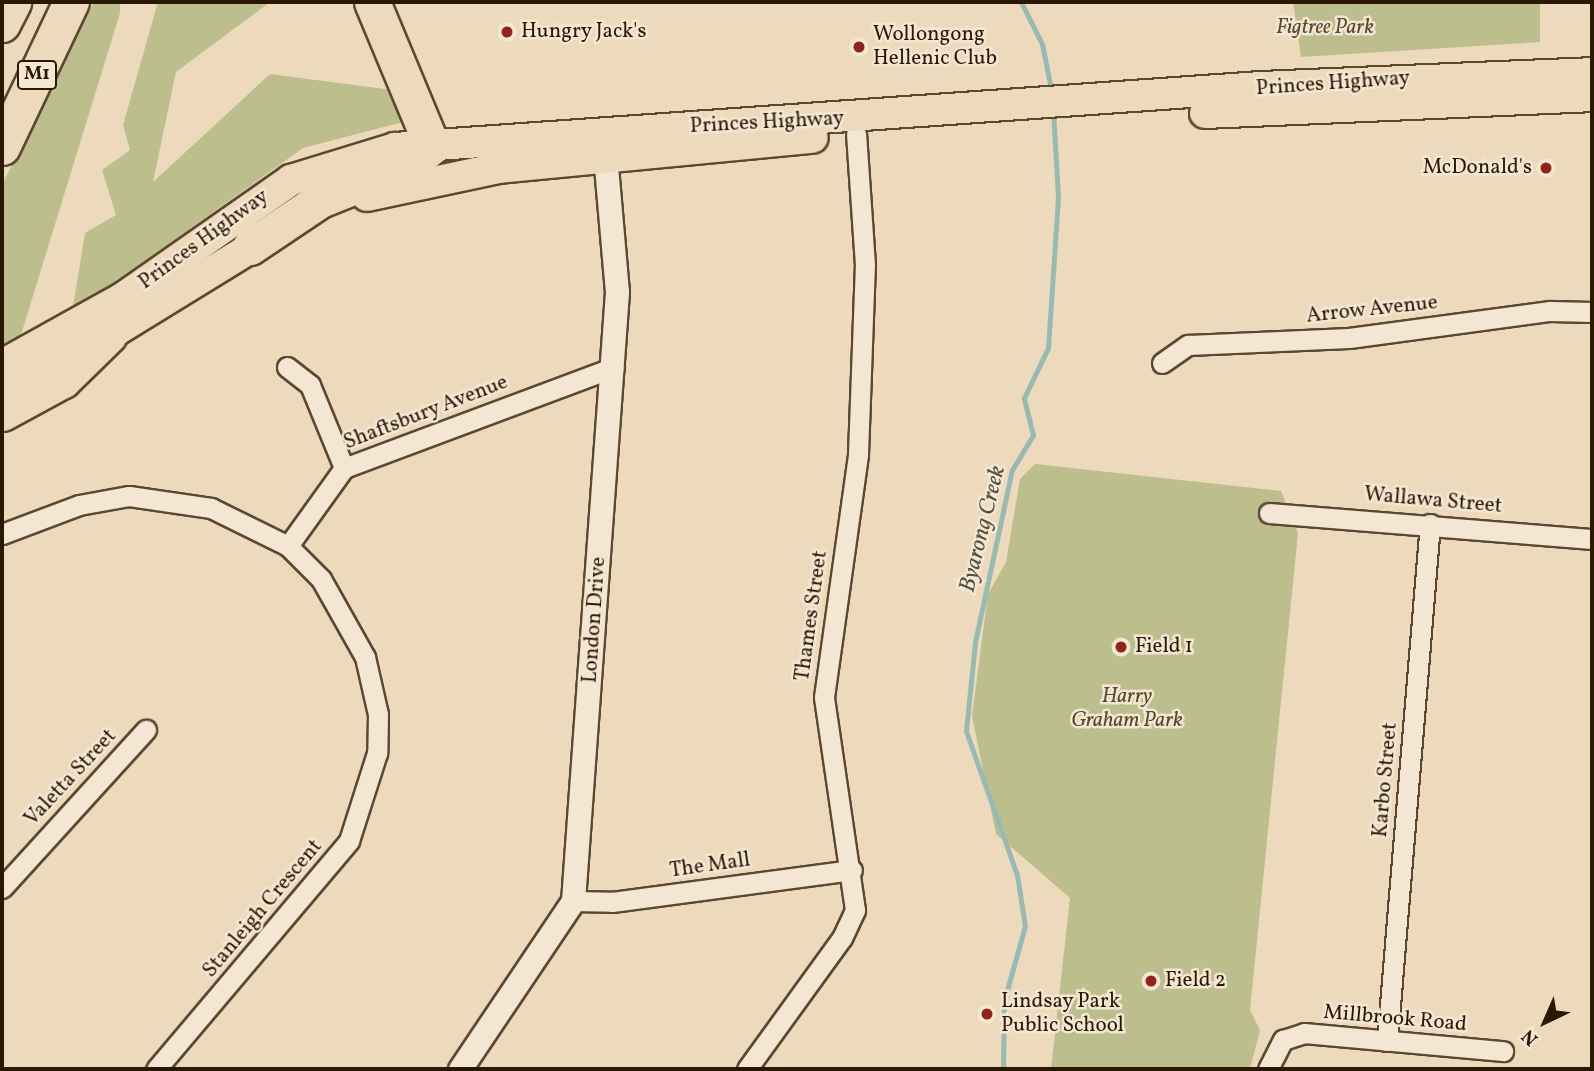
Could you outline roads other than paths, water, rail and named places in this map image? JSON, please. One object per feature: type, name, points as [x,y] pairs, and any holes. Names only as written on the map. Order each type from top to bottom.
[{"type":"highway","points":[[2,24],[13,2]]},
{"type":"highway","name":"M1","points":[[2,147],[71,2]]},
{"type":"highway","points":[[250,247],[320,200],[410,163],[432,146],[372,2]]},
{"type":"highway","points":[[2,413],[63,380],[109,335]]},
{"type":"main road","name":"Princes Highway","points":[[1079,112],[1273,87],[1592,73]]},
{"type":"main road","name":"Princes Highway","points":[[2,387],[109,335],[250,247],[396,187],[604,147],[1079,112],[1592,96]]},
{"type":"main road","name":"Princes Highway","points":[[2,365],[124,297],[291,180],[362,154],[432,146],[604,147],[856,134],[1034,115]]},
{"type":"street","name":"Thames Street","points":[[747,1069],[846,933],[855,910],[852,870],[824,697],[858,454],[865,265],[856,134]]},
{"type":"street","name":"London Drive","points":[[460,1069],[573,901],[614,367],[617,292],[604,147]]},
{"type":"street","name":"Arrow Avenue","points":[[1162,363],[1188,345],[1349,338],[1550,311],[1592,312]]},
{"type":"street","points":[[287,367],[310,385],[344,468]]},
{"type":"street","name":"Shaftsbury Avenue","points":[[288,546],[344,468],[614,367]]},
{"type":"street","name":"Stanleigh Crescent","points":[[2,534],[79,505],[128,496],[175,498],[251,524],[288,546],[321,579],[365,657],[378,714],[370,789],[349,841],[322,878],[156,1069]]},
{"type":"street","name":"Wallawa Street","points":[[1269,513],[1592,539]]},
{"type":"street","name":"Karbo Street","points":[[1387,1041],[1430,524]]},
{"type":"street","name":"Valetta Street","points":[[2,888],[146,730]]},
{"type":"street","name":"The Mall","points":[[573,901],[612,902],[852,870]]},
{"type":"street","name":"Millbrook Road","points":[[1268,1069],[1283,1040],[1304,1033],[1503,1051]]},
{"type":"waterway","name":"Byarong Creek","points":[[1021,2],[1042,44],[1052,94]]},
{"type":"waterway","name":"Byarong Creek","points":[[1003,1069],[1004,1001],[1025,926],[1017,875],[966,731],[975,642],[1012,470],[1033,435],[1024,398],[1048,348],[1058,197],[1053,111]]},
{"type":"place","name":"Hungry Jack's","points":[[507,32]]},
{"type":"place","name":"Wollongong Hellenic Club","points":[[859,47]]},
{"type":"place","name":"McDonald's","points":[[1546,168]]},
{"type":"place","name":"Field 1","points":[[1121,647]]},
{"type":"place","name":"Field 2","points":[[1151,981]]},
{"type":"place","name":"Lindsay Park Public School","points":[[987,1014]]},
{"type":"park label","name":"Figtree Park","points":[[1325,28]]},
{"type":"park label","name":"Harry Graham Park","points":[[1127,709]]}]
